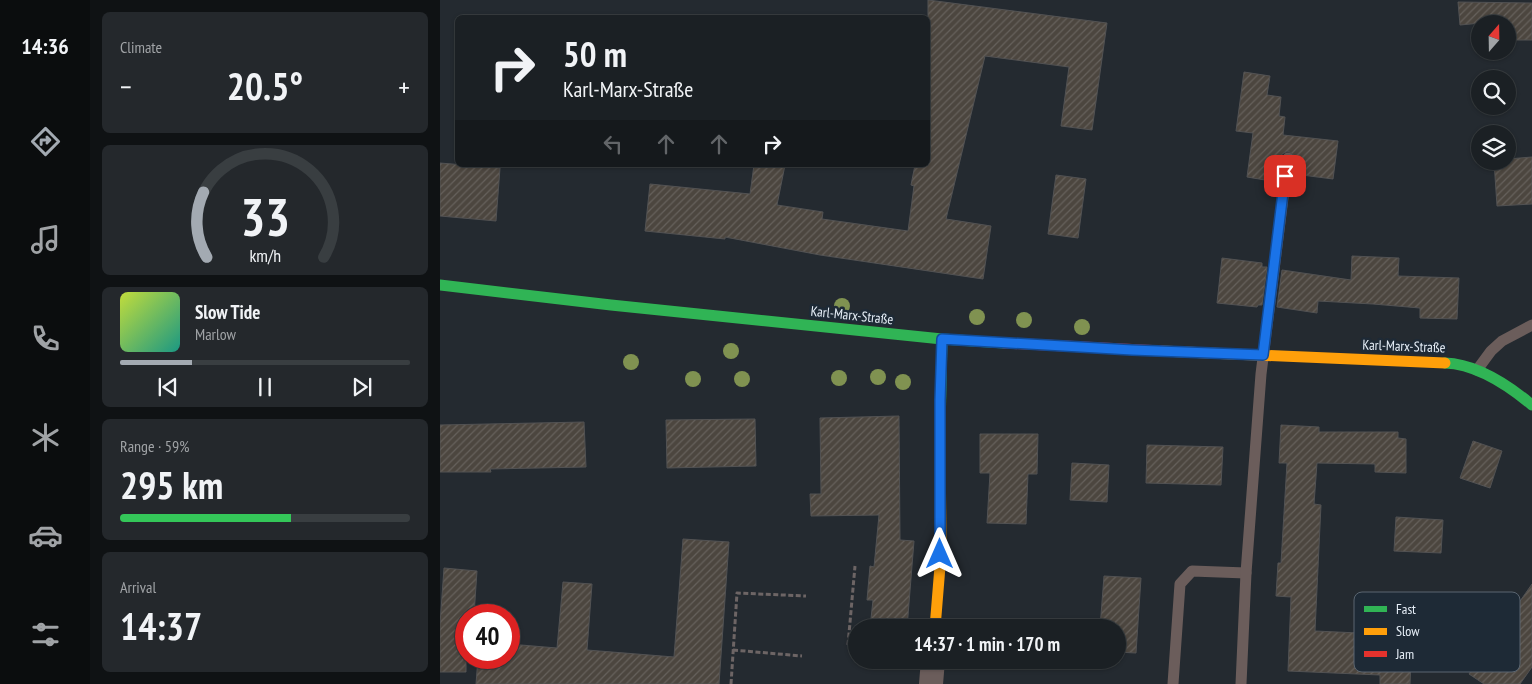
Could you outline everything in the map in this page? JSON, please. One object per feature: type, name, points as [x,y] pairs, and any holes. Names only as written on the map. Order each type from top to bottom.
[{"type":"street","name":"Karl-Marx-Straße","points":[[440,285],[620,306],[942,339],[1132,350],[1453,363],[1476,370],[1510,387],[1532,405]]},
{"type":"street","points":[[936,619],[940,554],[942,339]]},
{"type":"street","points":[[931,684],[932,669]]},
{"type":"lane","points":[[1241,684],[1246,574],[1263,355],[1288,158]]},
{"type":"lane","points":[[1476,370],[1491,350],[1502,341],[1532,325]]},
{"type":"lane","points":[[1173,684],[1180,584],[1192,571],[1246,574]]},
{"type":"path","points":[[850,619],[855,566]]},
{"type":"path","points":[[731,684],[737,592],[806,596]]},
{"type":"path","points":[[733,650],[802,656]]},
{"type":"building","points":[[928,0],[1107,23],[1092,130],[1061,126],[1069,67],[985,56],[946,219],[991,226],[983,279],[820,255],[725,237],[725,239],[645,231],[650,184],[750,194],[754,167],[785,167],[777,205],[823,212],[822,219],[908,231],[914,186],[911,185],[915,167],[930,167],[930,15],[928,15]]},
{"type":"building","points":[[1458,2],[1532,3],[1532,40],[1516,40],[1516,15],[1471,15],[1471,24],[1460,25]]},
{"type":"building","points":[[1244,72],[1270,76],[1267,95],[1281,97],[1279,116],[1285,117],[1283,135],[1338,141],[1333,179],[1294,174],[1295,156],[1288,151],[1282,154],[1279,172],[1272,172],[1271,181],[1247,177],[1253,133],[1236,131]]},
{"type":"building","points":[[1532,157],[1532,204],[1497,206],[1495,170],[1516,170],[1516,158]]},
{"type":"building","points":[[440,163],[455,164],[455,167],[500,168],[496,221],[440,216]]},
{"type":"building","points":[[1056,175],[1086,179],[1078,238],[1048,234]]},
{"type":"building","points":[[1352,256],[1399,258],[1398,276],[1459,278],[1457,319],[1420,318],[1420,308],[1373,304],[1318,301],[1317,313],[1277,307],[1282,270],[1351,280]]},
{"type":"building","points":[[1222,258],[1262,263],[1262,267],[1267,267],[1262,305],[1257,307],[1217,303]]},
{"type":"building","points":[[899,416],[900,540],[914,541],[908,619],[871,619],[873,600],[867,600],[870,566],[874,567],[879,515],[811,516],[810,494],[821,494],[820,418]]},
{"type":"building","points":[[755,419],[756,466],[667,468],[666,420]]},
{"type":"building","points":[[584,422],[586,467],[490,469],[491,472],[440,472],[440,425]]},
{"type":"building","points":[[1281,425],[1319,427],[1319,432],[1398,432],[1398,438],[1406,439],[1406,473],[1375,472],[1375,464],[1317,463],[1314,504],[1321,505],[1315,631],[1354,633],[1354,672],[1410,672],[1410,684],[1380,684],[1380,675],[1288,671],[1291,597],[1276,596],[1278,563],[1281,563],[1287,463],[1279,463]]},
{"type":"building","points":[[980,434],[1038,434],[1037,474],[1028,474],[1026,524],[987,523],[990,473],[980,473]]},
{"type":"building","points":[[1473,441],[1502,451],[1490,488],[1460,478]]},
{"type":"building","points":[[1147,445],[1223,447],[1221,485],[1146,483]]},
{"type":"building","points":[[1072,463],[1109,465],[1107,502],[1070,500]]},
{"type":"building","points":[[1396,517],[1443,520],[1441,553],[1394,551]]},
{"type":"building","points":[[683,539],[729,542],[719,684],[476,684],[477,669],[520,669],[520,645],[557,648],[563,582],[592,584],[587,650],[674,657]]},
{"type":"building","points":[[444,568],[477,571],[475,604],[455,604],[455,669],[466,669],[466,672],[440,672],[440,624]]},
{"type":"building","points":[[1104,576],[1141,578],[1136,653],[1126,652],[1126,619],[1101,619]]},
{"type":"building","points":[[1532,584],[1532,667],[1520,684],[1484,684],[1469,674],[1470,672],[1520,672],[1520,601]]},
{"type":"traffic: fast","points":[[440,285],[611,305],[942,339],[1004,343]]},
{"type":"traffic: fast","points":[[940,430],[942,339]]},
{"type":"traffic: fast","points":[[1445,363],[1457,364],[1480,371],[1513,390],[1532,405]]},
{"type":"traffic: slow","points":[[1162,351],[1445,363]]},
{"type":"traffic: slow","points":[[936,619],[941,554],[940,430]]},
{"type":"traffic: jam","points":[[1004,343],[1162,351]]},
{"type":"route","points":[[940,554],[942,339],[1132,350],[1263,355],[1285,176]]}]
